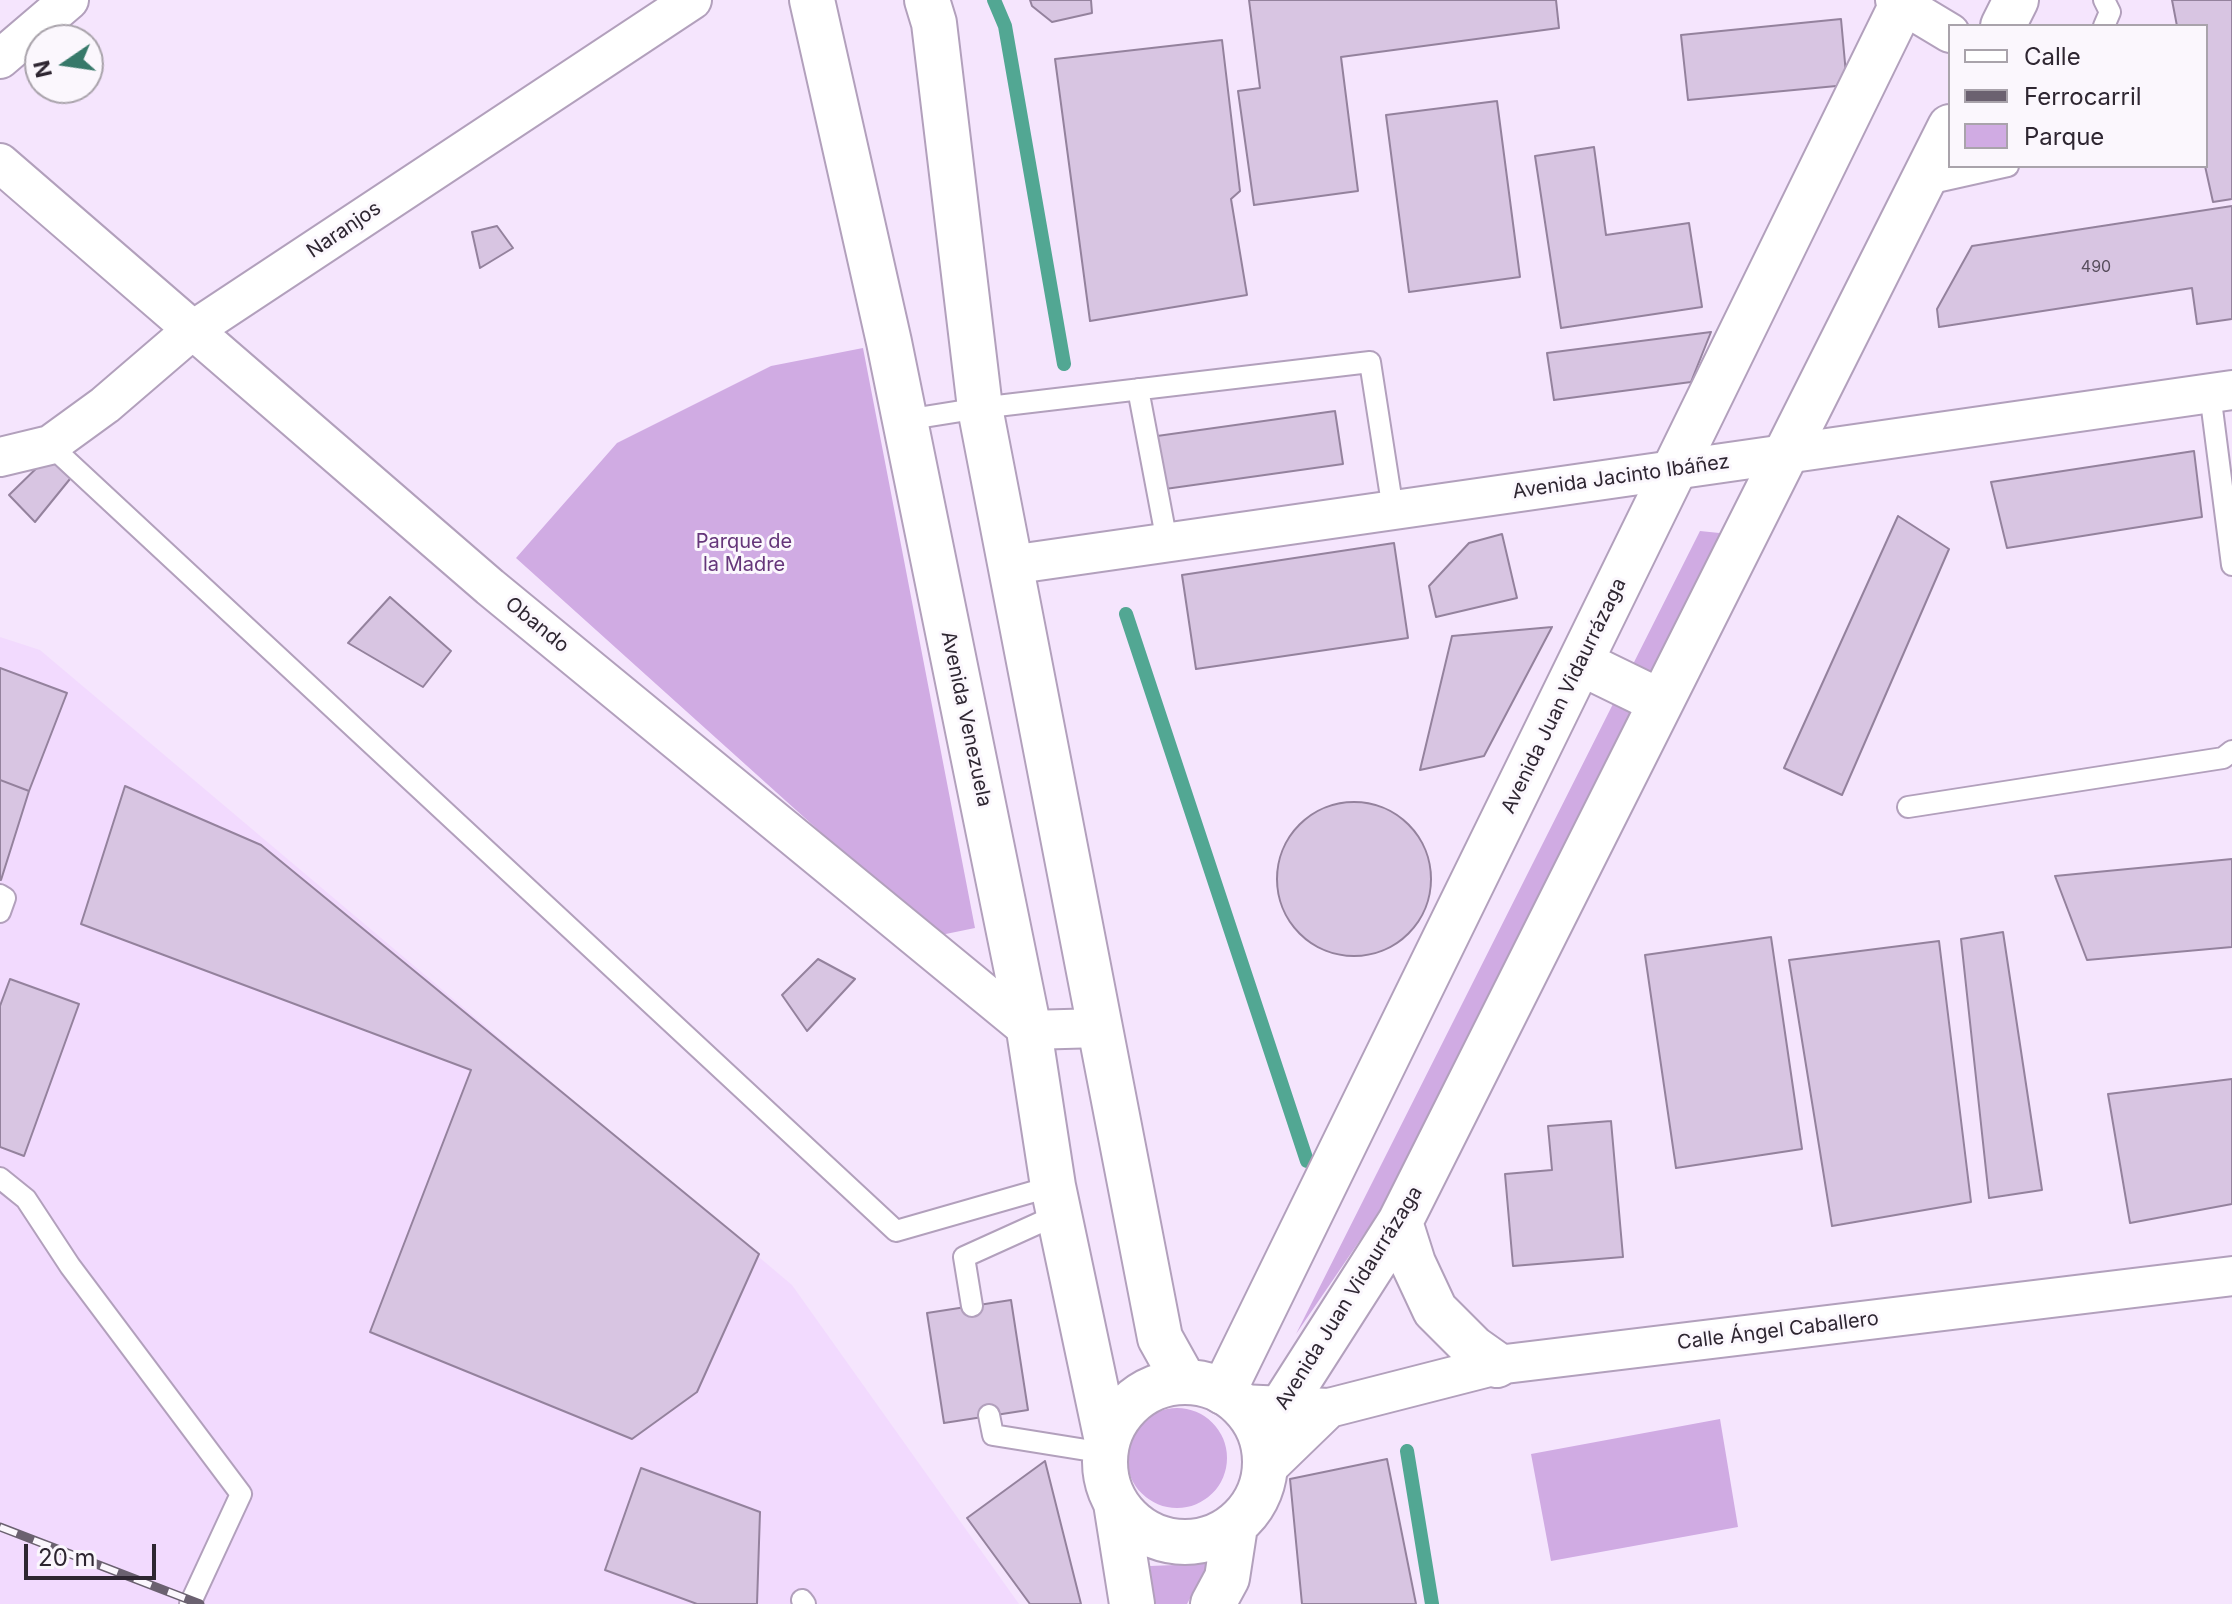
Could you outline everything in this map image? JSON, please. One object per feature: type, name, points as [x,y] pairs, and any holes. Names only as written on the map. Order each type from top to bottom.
[{"type":"main road","name":"Avenida Venezuela","points":[[812,0],[905,420],[1029,1030],[1056,1200],[1106,1447]]},
{"type":"main road","points":[[927,0],[934,23],[980,408],[1160,1338],[1243,1415],[1250,1511],[1235,1526],[1211,1539],[1184,1543],[1157,1538],[1134,1524],[1116,1503]]},
{"type":"main road","points":[[2004,24],[2016,0]]},
{"type":"main road","name":"Avenida Juan Vidaurrázaga","points":[[1243,1415],[1581,663],[1900,1]]},
{"type":"main road","name":"Avenida Juan Vidaurrázaga","points":[[1243,1415],[1400,1222],[1948,131]]},
{"type":"main road","points":[[1581,663],[1661,702]]},
{"type":"main road","points":[[1400,1222],[1413,1263],[1435,1310],[1473,1348],[1497,1365]]},
{"type":"main road","points":[[1132,1604],[1116,1503],[1105,1470],[1106,1447],[1122,1414],[1144,1393],[1243,1415]]},
{"type":"main road","points":[[1213,1604],[1227,1578],[1235,1526]]},
{"type":"street","points":[[0,59],[69,0]]},
{"type":"street","name":"Naranjos","points":[[0,457],[50,445],[105,405],[190,332],[692,0]]},
{"type":"street","points":[[1900,1],[1948,32]]},
{"type":"street","name":"Obando","points":[[0,163],[190,332],[490,587],[1029,1030]]},
{"type":"street","name":"Avenida Jacinto Ibáñez","points":[[1010,565],[2221,391]]},
{"type":"street","points":[[1029,1030],[1100,1028]]},
{"type":"street","name":"Calle Ángel Caballero","points":[[1243,1415],[1329,1408],[1497,1365],[2232,1276]]},
{"type":"street","name":"Calle Ángel Caballero","points":[[1243,1415],[1329,1408]]},
{"type":"lane","points":[[2104,0],[2110,12],[2105,24]]},
{"type":"lane","points":[[1919,186],[1999,168]]},
{"type":"lane","points":[[905,420],[980,408],[1370,362],[1393,510]]},
{"type":"lane","points":[[1138,389],[1167,542]]},
{"type":"lane","points":[[2221,391],[2232,565]]},
{"type":"lane","points":[[50,445],[896,1231],[1056,1200]]},
{"type":"lane","points":[[1908,807],[2223,758],[2232,751]]},
{"type":"lane","points":[[0,895],[5,898],[0,912]]},
{"type":"lane","points":[[0,1178],[26,1199],[70,1266],[241,1494],[190,1604]]},
{"type":"lane","points":[[972,1306],[964,1257],[1056,1200]]},
{"type":"lane","points":[[989,1415],[993,1435],[1106,1447]]},
{"type":"shaded area","points":[[0,637],[40,650],[792,1285],[1019,1604],[0,1604]]},
{"type":"green space","name":"Parque de la Madre","points":[[863,348],[975,928],[936,936],[516,558],[617,443],[771,366]]},
{"type":"green space","points":[[1700,531],[1729,534],[1397,1186],[1296,1334]]},
{"type":"green space","points":[[1177,1408],[1196,1412],[1212,1423],[1223,1439],[1227,1458],[1223,1477],[1212,1493],[1196,1504],[1177,1508],[1158,1504],[1142,1493],[1131,1477],[1127,1458],[1131,1439],[1142,1423],[1158,1412]]},
{"type":"green space","points":[[1720,1419],[1738,1527],[1551,1561],[1531,1454]]},
{"type":"green space","points":[[1214,1553],[1187,1604],[1153,1604],[1150,1566],[1175,1565]]},
{"type":"building","points":[[1030,0],[1091,0],[1092,13],[1052,22],[1032,6]]},
{"type":"building","points":[[1249,0],[1556,0],[1559,28],[1341,57],[1358,191],[1254,205],[1238,91],[1260,88]]},
{"type":"building","points":[[2172,0],[2232,0],[2232,199],[2213,202],[2205,168],[2208,168],[2208,24],[2177,24]]},
{"type":"building","points":[[1841,19],[1847,85],[1688,100],[1681,35]]},
{"type":"building","points":[[1222,40],[1240,191],[1231,199],[1247,295],[1090,321],[1055,59]]},
{"type":"building","points":[[1497,101],[1520,277],[1409,292],[1386,115]]},
{"type":"building","points":[[1594,147],[1606,235],[1689,223],[1702,307],[1561,328],[1535,156]]},
{"type":"building","points":[[2232,206],[2232,319],[2197,324],[2192,288],[1939,327],[1937,309],[1972,246]]},
{"type":"building","points":[[497,226],[513,248],[480,268],[472,232]]},
{"type":"building","points":[[1711,332],[1691,382],[1554,400],[1547,353]]},
{"type":"building","points":[[1335,411],[1343,464],[1158,490],[1150,437]]},
{"type":"building","points":[[2194,451],[2202,517],[2007,548],[1991,482]]},
{"type":"building","points":[[50,455],[74,474],[35,522],[9,495]]},
{"type":"building","points":[[1898,516],[1949,549],[1842,795],[1784,768]]},
{"type":"building","points":[[1502,534],[1517,598],[1436,617],[1429,586],[1469,543]]},
{"type":"building","points":[[1394,543],[1408,638],[1196,669],[1182,575]]},
{"type":"building","points":[[390,597],[451,651],[423,687],[348,643]]},
{"type":"building","points":[[1552,627],[1484,756],[1420,770],[1452,636]]},
{"type":"building","points":[[0,668],[67,693],[29,791],[0,780]]},
{"type":"building","points":[[0,780],[29,791],[1,880],[0,880]]},
{"type":"building","points":[[125,786],[261,845],[759,1254],[697,1392],[632,1439],[370,1332],[471,1070],[81,924]]},
{"type":"building","points":[[1354,802],[1383,808],[1408,825],[1425,850],[1431,879],[1425,908],[1408,933],[1383,950],[1354,956],[1325,950],[1300,933],[1283,908],[1277,879],[1283,850],[1300,825],[1325,808]]},
{"type":"building","points":[[2232,859],[2232,947],[2087,960],[2055,876]]},
{"type":"building","points":[[2003,932],[2042,1190],[1989,1198],[1961,939]]},
{"type":"building","points":[[1771,937],[1802,1149],[1676,1168],[1645,955]]},
{"type":"building","points":[[1939,941],[1971,1202],[1832,1226],[1789,960]]},
{"type":"building","points":[[818,959],[855,979],[807,1031],[782,995]]},
{"type":"building","points":[[10,979],[79,1004],[24,1156],[0,1147],[0,1006]]},
{"type":"building","points":[[2232,1079],[2232,1204],[2130,1223],[2108,1094]]},
{"type":"building","points":[[1611,1121],[1623,1257],[1513,1266],[1505,1174],[1552,1170],[1548,1126]]},
{"type":"building","points":[[1011,1300],[1028,1410],[944,1423],[927,1313]]},
{"type":"building","points":[[1387,1459],[1416,1604],[1302,1604],[1290,1479]]},
{"type":"building","points":[[1045,1461],[1081,1604],[1030,1604],[967,1518]]},
{"type":"building","points":[[641,1468],[760,1512],[757,1604],[697,1604],[605,1570]]},
{"type":"waterway","points":[[994,0],[1005,26],[1064,364]]},
{"type":"waterway","points":[[1126,614],[1307,1161]]},
{"type":"waterway","points":[[1407,1451],[1432,1604]]},
{"type":"railway","points":[[0,1527],[200,1604]]}]
